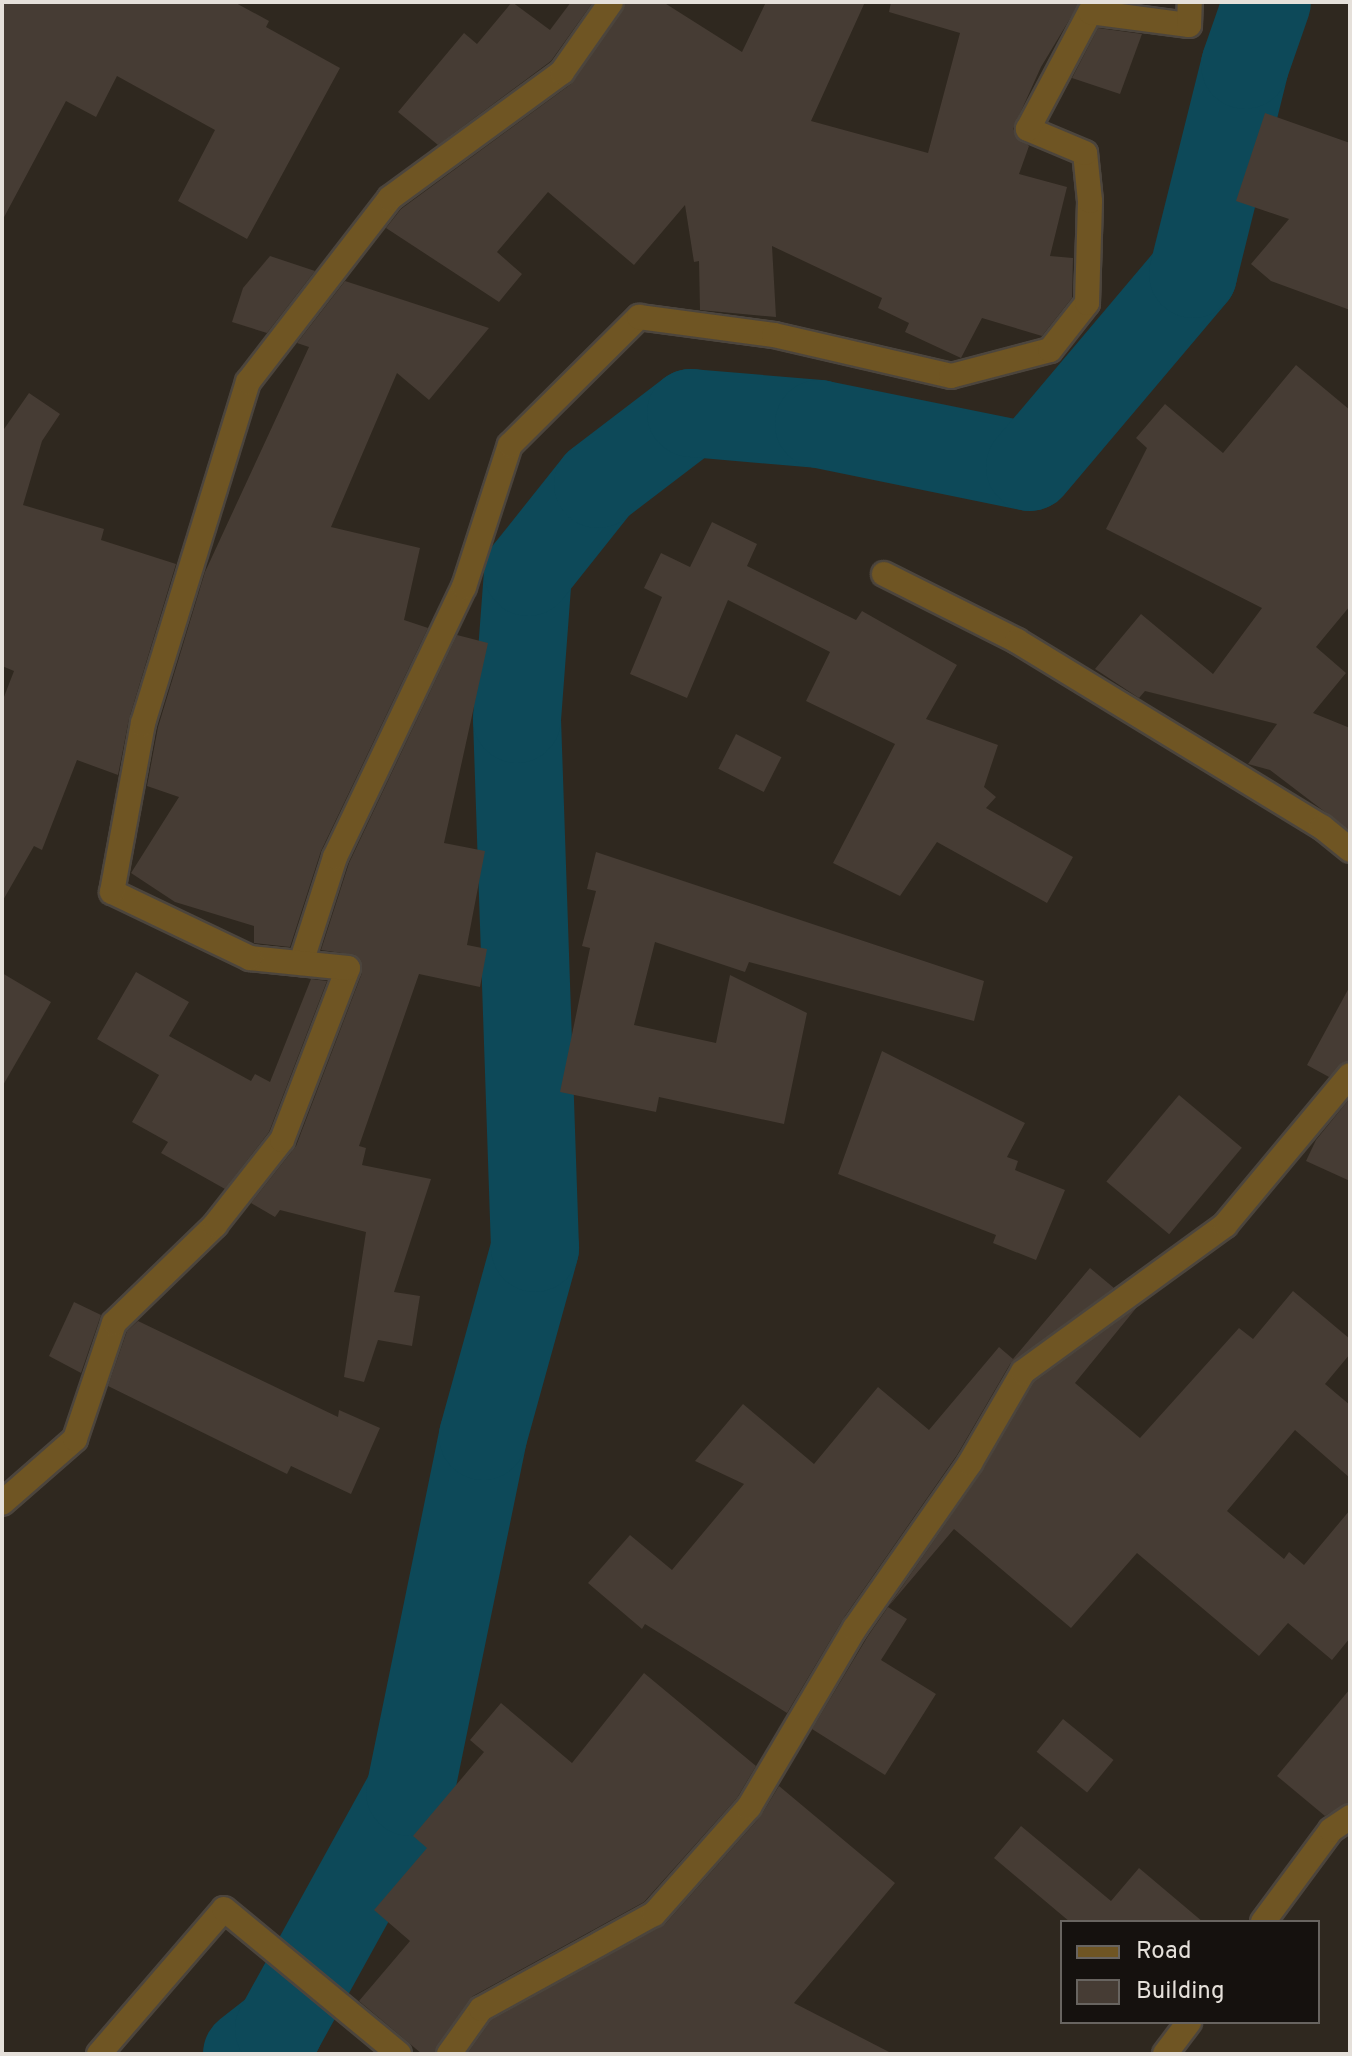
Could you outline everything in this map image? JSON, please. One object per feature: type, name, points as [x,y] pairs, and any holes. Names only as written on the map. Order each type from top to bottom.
[{"type":"street","points":[[2,1503],[75,1439],[114,1323],[215,1225],[282,1140],[348,968],[250,958],[112,892],[143,723],[248,382],[390,198],[562,72],[611,2]]},
{"type":"street","points":[[301,963],[335,857],[464,587],[510,445],[639,317],[774,335],[951,376],[1050,350],[1087,303],[1090,201],[1085,153],[1028,129],[1090,12],[1189,25],[1190,2]]},
{"type":"street","points":[[884,574],[1017,641],[1322,827],[1350,850]]},
{"type":"street","points":[[449,2054],[481,2009],[654,1914],[749,1807],[855,1628],[970,1463],[1023,1372],[1225,1225],[1350,1075]]},
{"type":"street","points":[[1264,1920],[1331,1830],[1350,1817]]},
{"type":"street","points":[[99,2054],[224,1909],[399,2054]]},
{"type":"street","points":[[1165,2054],[1188,2024]]},
{"type":"building","points":[[2,2],[234,2],[269,21],[266,27],[340,68],[247,239],[178,201],[215,130],[117,76],[96,117],[66,101],[2,221]]},
{"type":"building","points":[[512,2],[550,30],[571,2],[593,2],[551,61],[438,145],[398,112],[464,33],[477,44]]},
{"type":"building","points":[[626,2],[663,2],[742,52],[766,2],[865,2],[811,121],[928,153],[960,33],[889,12],[891,2],[1080,2],[1041,67],[1013,129],[1029,146],[1019,174],[1067,187],[1050,256],[1073,258],[1072,298],[1042,336],[982,318],[961,358],[905,332],[909,323],[878,308],[882,298],[772,246],[776,317],[700,310],[699,261],[694,262],[685,205],[634,265],[548,192],[497,252],[522,274],[499,302],[386,228],[401,209],[571,84]]},
{"type":"building","points":[[1098,28],[1142,34],[1120,94],[1072,78]]},
{"type":"building","points":[[1265,113],[1350,143],[1350,310],[1271,281],[1251,264],[1289,219],[1236,201]]},
{"type":"building","points":[[270,256],[315,271],[267,333],[232,322],[243,288]]},
{"type":"building","points":[[345,281],[489,328],[429,400],[397,373],[331,527],[420,548],[404,620],[428,628],[321,851],[290,947],[254,943],[254,926],[175,902],[131,873],[179,797],[147,786],[158,727],[205,572],[309,347],[297,343]]},
{"type":"building","points":[[1296,365],[1350,410],[1350,606],[1316,647],[1346,673],[1313,713],[1350,728],[1350,831],[1270,770],[1248,764],[1277,724],[1145,691],[1139,698],[1095,669],[1141,614],[1213,674],[1262,608],[1106,529],[1147,448],[1136,438],[1165,404],[1223,453]]},
{"type":"building","points":[[29,393],[60,414],[42,441],[23,505],[104,529],[101,540],[176,564],[129,719],[118,775],[77,760],[42,850],[34,846],[2,902],[2,702],[14,671],[2,666],[2,432]]},
{"type":"building","points":[[712,522],[757,544],[747,566],[856,620],[862,611],[957,665],[926,719],[998,745],[984,787],[996,797],[986,808],[1073,857],[1047,903],[937,842],[900,896],[833,863],[895,744],[806,701],[830,652],[728,600],[687,698],[630,674],[662,597],[644,588],[661,553],[690,567]]},
{"type":"building","points":[[457,635],[488,643],[444,843],[485,851],[467,945],[487,949],[480,987],[419,974],[359,1146],[366,1148],[362,1165],[431,1179],[394,1292],[420,1296],[412,1346],[378,1340],[364,1382],[344,1377],[366,1232],[280,1210],[275,1217],[251,1203],[296,1146],[362,973],[355,955],[321,950],[349,863]]},
{"type":"building","points":[[736,734],[781,757],[764,792],[718,769]]},
{"type":"building","points":[[596,852],[984,981],[974,1021],[749,962],[745,972],[655,942],[634,1025],[716,1043],[730,975],[807,1013],[784,1124],[659,1097],[656,1112],[560,1092],[590,948],[582,946],[596,891],[587,889]]},
{"type":"building","points":[[136,972],[189,1002],[169,1036],[251,1081],[255,1074],[270,1082],[311,979],[327,981],[269,1132],[225,1189],[161,1153],[168,1142],[132,1122],[159,1075],[97,1039]]},
{"type":"building","points":[[2,973],[51,1002],[2,1087]]},
{"type":"building","points":[[1350,986],[1350,1060],[1329,1077],[1307,1065]]},
{"type":"building","points":[[882,1051],[1025,1123],[1007,1157],[1018,1161],[1015,1170],[1065,1190],[1036,1260],[993,1243],[996,1235],[838,1174]]},
{"type":"building","points":[[1179,1095],[1242,1148],[1169,1234],[1106,1182]]},
{"type":"building","points":[[1350,1098],[1350,1181],[1306,1161],[1316,1140]]},
{"type":"building","points":[[1090,1268],[1114,1288],[1010,1364],[957,1455],[843,1619],[787,1713],[645,1624],[642,1629],[588,1583],[630,1535],[672,1570],[744,1484],[695,1461],[743,1404],[814,1464],[878,1387],[929,1430],[999,1347],[1013,1359]]},
{"type":"building","points":[[1293,1291],[1350,1339],[1350,1354],[1325,1384],[1350,1405],[1350,1478],[1295,1430],[1227,1511],[1284,1559],[1289,1552],[1304,1565],[1350,1510],[1350,1638],[1332,1660],[1288,1623],[1259,1656],[1137,1553],[1071,1628],[954,1529],[888,1607],[982,1471],[1034,1382],[1137,1307],[1075,1383],[1140,1438],[1239,1328],[1253,1339]]},
{"type":"building","points":[[74,1302],[101,1315],[81,1373],[49,1356]]},
{"type":"building","points":[[138,1321],[338,1417],[339,1410],[380,1428],[351,1494],[291,1466],[287,1474],[108,1386],[127,1331]]},
{"type":"building","points":[[888,1607],[907,1619],[881,1660],[936,1694],[885,1775],[812,1729]]},
{"type":"building","points":[[644,1673],[756,1766],[737,1798],[644,1902],[473,1996],[434,2054],[422,2054],[359,2001],[410,1941],[374,1910],[427,1848],[413,1836],[484,1752],[470,1740],[501,1703],[572,1763]]},
{"type":"building","points":[[1350,1689],[1350,1802],[1325,1816],[1277,1776]]},
{"type":"building","points":[[1063,1719],[1114,1760],[1087,1793],[1037,1752]]},
{"type":"building","points":[[779,1786],[895,1883],[794,2003],[893,2054],[467,2054],[491,2020],[665,1924],[760,1817]]},
{"type":"building","points":[[1021,1826],[1111,1901],[1139,1868],[1201,1920],[1068,1920],[994,1858]]},
{"type":"waterway","points":[[247,2054],[279,2029],[410,1792],[483,1436],[535,1248],[517,719],[528,572],[598,484],[691,413],[819,424],[1030,467],[1193,274],[1245,65],[1267,2]]}]
